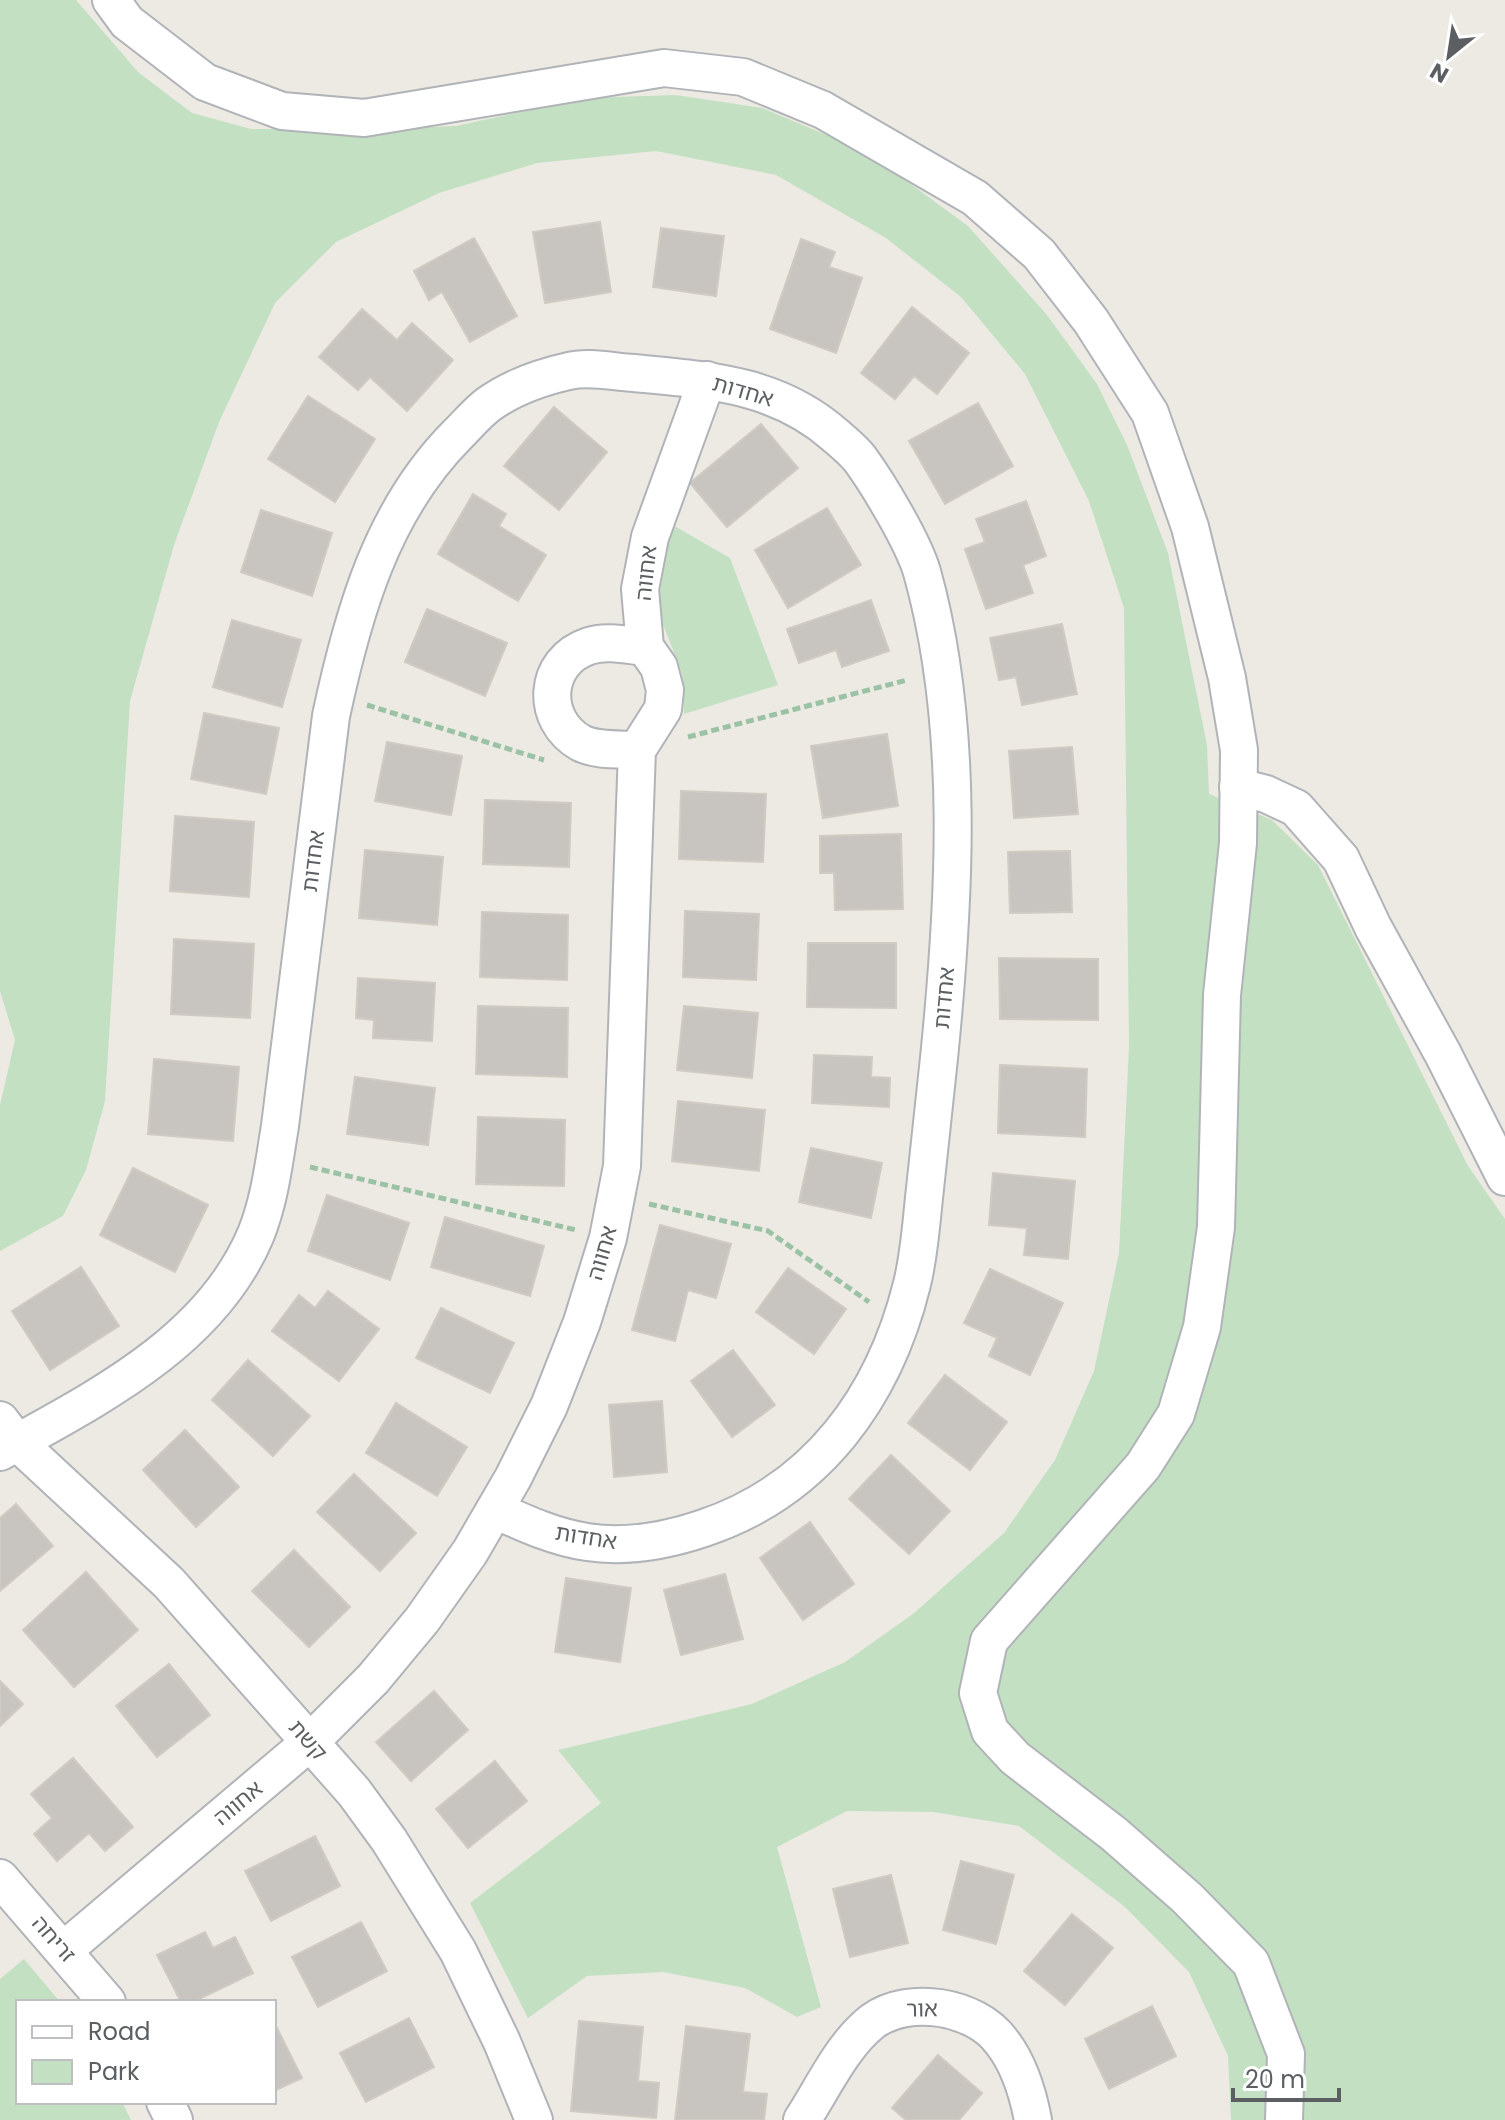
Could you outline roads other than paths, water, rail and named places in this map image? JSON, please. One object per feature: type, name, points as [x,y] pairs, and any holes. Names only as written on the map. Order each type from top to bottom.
[{"type":"street","points":[[111,0],[127,22],[205,82],[282,111],[364,118],[664,68],[743,77],[823,110],[975,198],[1039,254],[1091,321],[1150,413],[1190,527],[1227,678],[1239,750],[1238,843],[1222,995],[1216,1227],[1202,1327],[1176,1414],[1143,1466],[989,1641],[978,1693],[990,1731],[1015,1758],[1114,1834],[1187,1898],[1251,1963],[1286,2054],[1284,2120]]},
{"type":"street","name":"אחדות","points":[[6,1438],[135,1374],[180,1338],[234,1276],[256,1233],[271,1186],[335,695],[344,655],[383,538],[437,455],[489,404],[534,381],[578,369],[707,380],[764,393],[819,421],[858,456],[896,518],[921,567],[941,671],[949,734],[952,879],[944,1007],[920,1238],[912,1284],[880,1371],[856,1413],[830,1447],[789,1485],[737,1517],[683,1535],[634,1544],[586,1542],[537,1529],[495,1510]]},
{"type":"street","name":"אחווה","points":[[64,1950],[310,1742],[373,1679],[422,1620],[470,1552],[549,1406],[582,1322],[608,1238],[622,1166],[637,750],[663,709],[665,690],[659,667],[645,647],[640,589],[650,537],[707,380]]},
{"type":"street","points":[[637,750],[584,745],[567,734],[556,719],[551,701],[552,683],[559,668],[576,651],[592,644],[645,647]]},
{"type":"street","points":[[1238,787],[1266,794],[1296,808],[1341,859],[1373,927],[1443,1054],[1505,1177]]},
{"type":"street","name":"קשת","points":[[6,1438],[169,1583],[354,1792],[389,1840],[458,1951],[502,2042],[534,2120]]},
{"type":"street","name":"זריחה","points":[[0,1878],[105,2000]]},
{"type":"street","name":"אור","points":[[802,2120],[854,2039],[874,2021],[897,2009],[921,2007],[947,2008],[977,2021],[1001,2039],[1016,2067],[1033,2120]]}]
